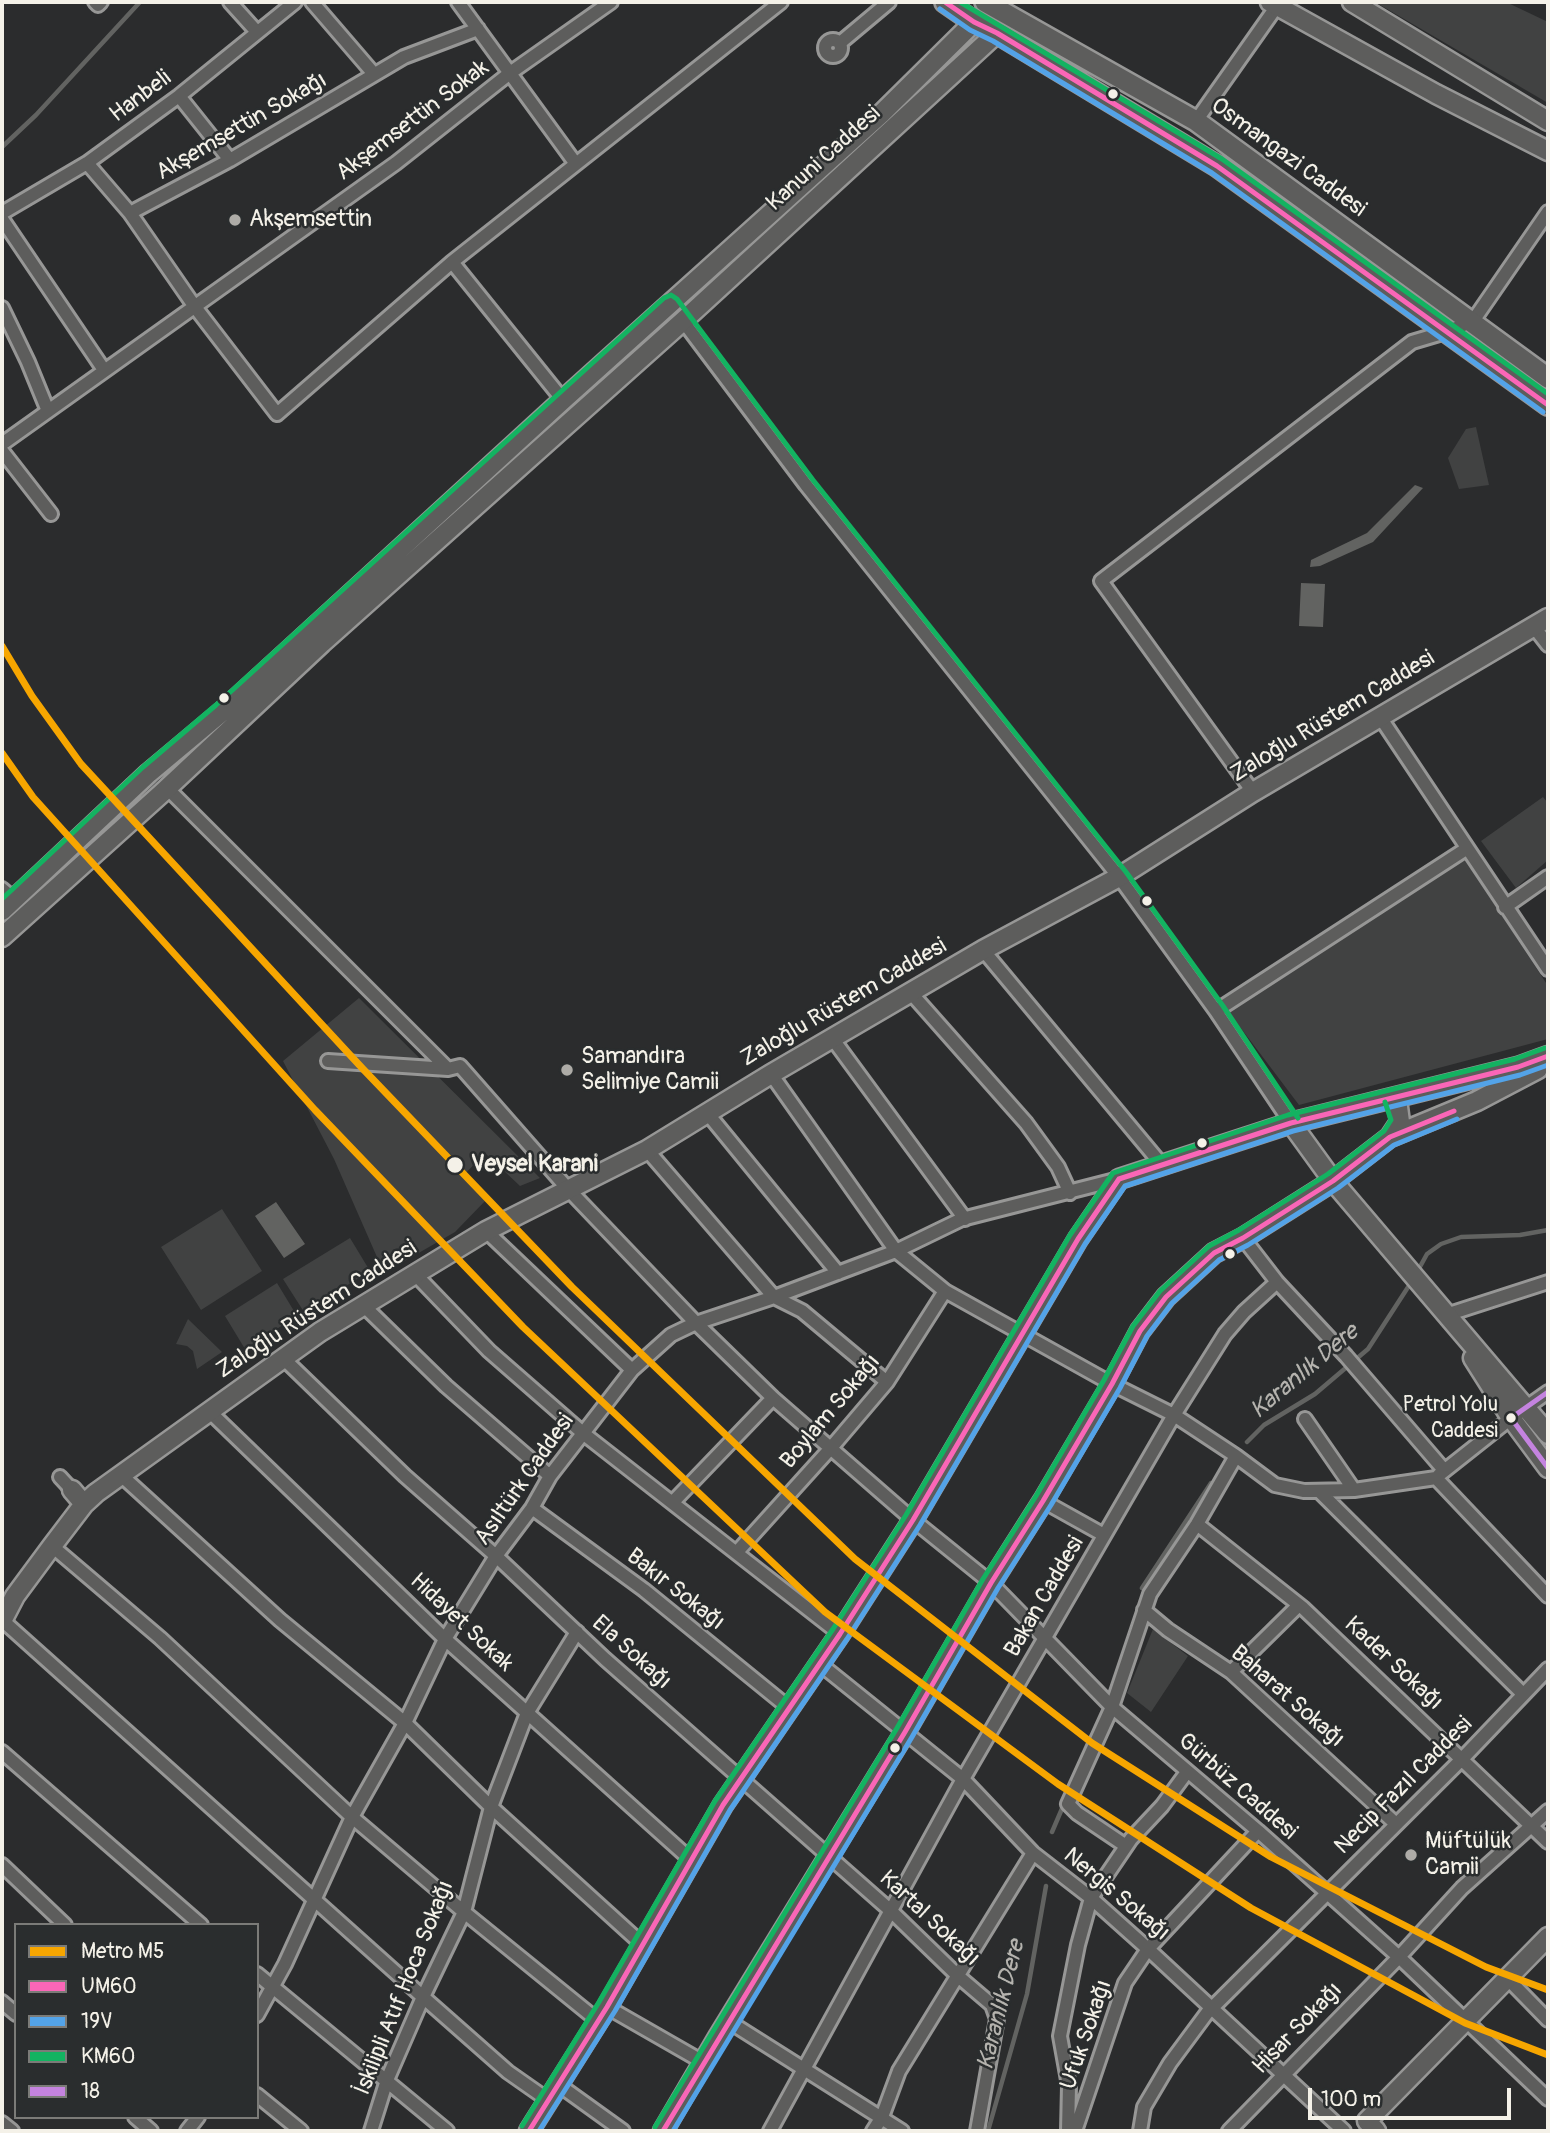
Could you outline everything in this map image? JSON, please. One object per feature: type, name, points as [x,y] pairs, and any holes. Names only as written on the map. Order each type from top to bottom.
[{"type":"main road","name":"Osmangazi Caddesi","points":[[946,2],[974,22],[997,33],[1217,166],[1548,405]]},
{"type":"main road","name":"Osmangazi Caddesi","points":[[992,6],[1196,121],[1548,378]]},
{"type":"main road","points":[[974,22],[992,6]]},
{"type":"main road","points":[[992,6],[997,33]]},
{"type":"street","points":[[94,2],[98,5],[102,2]]},
{"type":"street","points":[[230,2],[257,32]]},
{"type":"street","name":"Hanbeli","points":[[2,213],[87,163],[179,96],[295,2]]},
{"type":"street","points":[[312,2],[374,74]]},
{"type":"street","points":[[458,2],[576,164]]},
{"type":"street","name":"Akşemsettin Sokak","points":[[2,444],[396,163],[510,74],[611,2]]},
{"type":"street","points":[[87,163],[130,213],[195,307],[276,414],[452,262],[781,2]]},
{"type":"street","points":[[840,43],[888,2]]},
{"type":"street","points":[[1352,2],[1548,121]]},
{"type":"street","points":[[1196,121],[1273,4],[1436,94],[1548,151]]},
{"type":"street","name":"Kanuni Caddesi","points":[[6,900],[232,703],[881,114],[974,22]]},
{"type":"street","name":"Akşemsettin Sokağı","points":[[130,213],[230,160],[404,57],[478,29]]},
{"type":"street","name":"Kanuni Caddesi","points":[[2,937],[332,634],[683,321],[997,33]]},
{"type":"street","points":[[179,96],[230,160]]},
{"type":"street","points":[[1253,792],[1101,581],[1412,342],[1473,321],[1548,212]]},
{"type":"street","points":[[2,219],[104,370]]},
{"type":"street","points":[[452,262],[563,400]]},
{"type":"street","points":[[670,304],[806,485],[1119,877],[1334,1181],[1548,1434]]},
{"type":"street","points":[[2,308],[48,411]]},
{"type":"street","points":[[2,452],[51,514]]},
{"type":"street","points":[[1541,622],[1548,645]]},
{"type":"street","name":"Zaloğlu Rüstem Caddesi","points":[[2,1620],[15,1597],[84,1504],[283,1358],[363,1305],[486,1231],[647,1150],[983,950],[1119,877],[1253,792],[1541,622]]},
{"type":"street","points":[[1380,717],[1548,969]]},
{"type":"street","points":[[167,788],[448,1069]]},
{"type":"street","points":[[1216,1011],[1466,849]]},
{"type":"street","points":[[1505,906],[1548,877]]},
{"type":"street","points":[[983,950],[1162,1165]]},
{"type":"street","points":[[911,993],[1026,1123],[1058,1167],[1070,1193]]},
{"type":"street","points":[[832,1038],[965,1219]]},
{"type":"street","points":[[529,2131],[643,1945],[740,1779],[820,1664],[913,1520],[1078,1239],[1119,1179],[1291,1123],[1518,1067],[1548,1056]]},
{"type":"street","points":[[328,1061],[448,1069]]},
{"type":"street","points":[[663,2131],[905,1732],[990,1583],[1043,1501],[1140,1331],[1166,1297],[1214,1253],[1334,1181],[1390,1136],[1477,1101],[1548,1064]]},
{"type":"street","name":"Gürbüz Caddesi","points":[[448,1069],[460,1066],[568,1189],[696,1324],[773,1398],[990,1583],[1112,1707],[1399,1956],[1548,2099]]},
{"type":"street","points":[[771,1074],[896,1251],[946,1292],[1112,1384],[1174,1415],[1275,1485],[1304,1491],[1354,1490],[1440,1474],[1548,1392]]},
{"type":"street","points":[[1390,1136],[1400,1122],[1398,1107],[1393,1098]]},
{"type":"street","points":[[708,1114],[838,1273]]},
{"type":"street","points":[[647,1150],[774,1297],[802,1311],[887,1382]]},
{"type":"street","points":[[1348,1168],[1346,1179],[1349,1199]]},
{"type":"street","name":"Asıltürk Caddesi","points":[[259,2011],[285,1964],[352,1817],[405,1723],[445,1639],[496,1556],[532,1508],[550,1476],[632,1370],[671,1335],[696,1324],[896,1251],[965,1219],[1119,1179]]},
{"type":"street","points":[[486,1231],[632,1370]]},
{"type":"street","points":[[1243,1238],[1277,1282],[1357,1368],[1440,1474],[1548,1596]]},
{"type":"street","points":[[414,1273],[489,1351],[584,1434],[840,1634]]},
{"type":"street","name":"Bakan Caddesi","points":[[770,2131],[963,1779],[1174,1415],[1225,1334],[1244,1312],[1277,1282]]},
{"type":"street","points":[[1446,1315],[1548,1282]]},
{"type":"street","name":"Boylam Sokağı","points":[[737,1552],[887,1382],[946,1292]]},
{"type":"street","points":[[363,1305],[446,1386],[550,1476]]},
{"type":"street","points":[[1446,1315],[1511,1418],[1548,1468]]},
{"type":"street","name":"Ela Sokağı","points":[[283,1358],[405,1476],[740,1779]]},
{"type":"street","points":[[673,1502],[773,1398]]},
{"type":"street","name":"Hidayet Sokak","points":[[209,1411],[445,1639],[691,1860]]},
{"type":"street","points":[[1305,1419],[1354,1490]]},
{"type":"street","points":[[1126,1846],[1068,1804],[1112,1707],[1150,1594],[1197,1524],[1236,1456]]},
{"type":"street","points":[[122,1476],[280,1620],[405,1723],[491,1807],[643,1945]]},
{"type":"street","points":[[66,1484],[84,1504]]},
{"type":"street","points":[[1319,1491],[1523,1694]]},
{"type":"street","points":[[1043,1501],[1104,1535]]},
{"type":"street","name":"Bakır Sokağı","points":[[532,1508],[644,1590],[789,1708]]},
{"type":"street","name":"Kader Sokağı","points":[[1197,1524],[1299,1605],[1548,1842]]},
{"type":"street","points":[[52,1546],[160,1638],[352,1817],[464,1912],[602,2013],[703,2062]]},
{"type":"street","points":[[1231,1672],[1299,1605]]},
{"type":"street","name":"Baharat Sokağı","points":[[1144,1610],[1168,1630],[1231,1672],[1396,1824]]},
{"type":"street","points":[[2,1620],[508,2072],[548,2100]]},
{"type":"street","name":"İskilipli Atıf Hoca Sokağı","points":[[371,2131],[387,2080],[464,1912],[491,1807],[527,1713],[577,1632]]},
{"type":"street","points":[[820,1664],[963,1779],[1033,1853]]},
{"type":"street","name":"Necip Fazıl Caddesi","points":[[1140,2131],[1144,2107],[1163,2074],[1213,2007],[1462,1759],[1548,1669]]},
{"type":"street","points":[[2,1752],[199,1923]]},
{"type":"street","points":[[1068,2131],[1069,2086],[1060,2036],[1078,1945],[1091,1898],[1126,1846],[1142,1825],[1162,1806],[1186,1772]]},
{"type":"street","name":"Kartal Sokağı","points":[[740,1779],[891,1911],[992,2005],[997,2019],[977,2131]]},
{"type":"street","name":"Hisar Sokağı","points":[[1229,2131],[1462,1888],[1548,1811]]},
{"type":"street","name":"Ufuk Sokağı","points":[[1075,2131],[1125,1983],[1148,1949],[1258,1831]]},
{"type":"street","name":"Nergis Sokağı","points":[[873,2131],[882,2117],[899,2071],[1033,1853],[1091,1898],[1213,2007],[1344,2131]]},
{"type":"street","points":[[2,1865],[63,1923]]},
{"type":"street","points":[[1366,2128],[1465,2020],[1548,1937]]},
{"type":"street","points":[[259,1976],[447,2131]]},
{"type":"street","points":[[1507,1978],[1548,2020]]},
{"type":"street","points":[[728,2021],[902,2131]]},
{"type":"street","points":[[559,2085],[623,2131]]},
{"type":"street","points":[[259,2097],[300,2131]]},
{"type":"street","points":[[137,2119],[151,2131]]},
{"type":"street","points":[[2,2123],[12,2131]]},
{"type":"shaded area","points":[[1375,2],[1506,2],[1548,22],[1548,103]]},
{"type":"shaded area","points":[[1476,427],[1489,485],[1459,489],[1448,458],[1466,429]]},
{"type":"shaded area","points":[[1415,485],[1423,488],[1373,542],[1320,566],[1310,567],[1311,560],[1367,533]]},
{"type":"shaded area","points":[[1301,583],[1325,584],[1323,627],[1299,626]]},
{"type":"shaded area","points":[[1543,797],[1548,803],[1548,860],[1516,888],[1481,841]]},
{"type":"shaded area","points":[[1465,859],[1548,986],[1548,1039],[1299,1105],[1228,1011]]},
{"type":"shaded area","points":[[359,998],[540,1178],[520,1186],[485,1153],[463,1176],[486,1200],[455,1232],[384,1273],[334,1159],[283,1061]]},
{"type":"shaded area","points":[[276,1202],[305,1244],[284,1258],[255,1216]]},
{"type":"shaded area","points":[[222,1209],[262,1271],[201,1310],[161,1247]]},
{"type":"shaded area","points":[[350,1238],[370,1271],[304,1312],[283,1279]]},
{"type":"shaded area","points":[[277,1283],[297,1316],[245,1349],[225,1316]]},
{"type":"shaded area","points":[[188,1319],[222,1352],[197,1369],[193,1351],[187,1346],[176,1344]]},
{"type":"shaded area","points":[[1153,1629],[1188,1656],[1151,1712],[1127,1693]]},
{"type":"waterway","points":[[2,147],[36,115],[140,2]]},
{"type":"waterway","name":"Karanlık Dere","points":[[1416,1274],[1427,1254],[1441,1244],[1461,1237],[1520,1235],[1548,1230]]},
{"type":"waterway","name":"Karanlık Dere","points":[[1247,1442],[1264,1425],[1315,1394],[1368,1349],[1412,1281]]},
{"type":"waterway","name":"Karanlık Dere","points":[[1142,1588],[1211,1483]]},
{"type":"waterway","points":[[1052,1832],[1064,1804]]},
{"type":"waterway","name":"Karanlık Dere","points":[[988,2131],[1027,1994],[1046,1886]]},
{"type":"metro line","name":"M5","points":[[2,646],[32,696],[81,764],[363,1069],[572,1287],[855,1559],[1092,1743],[1271,1857],[1486,1967],[1548,1990]]},
{"type":"metro line","name":"M5","points":[[2,753],[33,797],[315,1110],[523,1327],[825,1612],[1058,1784],[1251,1908],[1465,2023],[1548,2055]]},
{"type":"transit line","name":"UM60","points":[[945,2],[974,22],[997,33],[1217,166],[1548,405]]},
{"type":"transit line","name":"KM60","points":[[960,2],[1222,159],[1548,394]]},
{"type":"transit line","name":"19V","points":[[940,9],[970,30],[993,41],[1212,173],[1543,412]]},
{"type":"transit line","name":"KM60","points":[[2,899],[143,767],[216,705],[664,298],[671,295],[677,299],[813,480],[1126,872],[1223,1006],[1298,1118]]},
{"type":"transit line","name":"KM60","points":[[522,2126],[599,2002],[715,1801],[833,1629],[906,1515],[1070,1235],[1113,1173],[1288,1115],[1515,1059],[1545,1048]]},
{"type":"transit line","name":"UM60","points":[[529,2131],[607,2007],[723,1805],[840,1634],[913,1520],[1078,1239],[1119,1179],[1291,1123],[1518,1067],[1548,1056]]},
{"type":"transit line","name":"19V","points":[[539,2131],[615,2011],[730,1810],[847,1639],[920,1525],[1085,1244],[1125,1186],[1293,1131],[1520,1075],[1548,1065]]},
{"type":"transit line","name":"KM60","points":[[655,2127],[897,1728],[983,1579],[1036,1496],[1133,1326],[1160,1291],[1209,1246],[1328,1174],[1384,1131],[1391,1120],[1385,1102]]},
{"type":"transit line","name":"UM60","points":[[663,2131],[905,1732],[991,1583],[1043,1501],[1140,1331],[1166,1297],[1214,1253],[1243,1238],[1333,1181],[1390,1137],[1454,1111]]},
{"type":"transit line","name":"19V","points":[[673,2131],[912,1737],[998,1588],[1051,1505],[1120,1388],[1147,1336],[1172,1303],[1219,1260],[1248,1245],[1338,1188],[1394,1145],[1457,1119]]},
{"type":"transit line","name":"18","points":[[1548,1392],[1511,1418],[1548,1468]]},
{"type":"place","name":"Akşemsettin","points":[[235,220]]},
{"type":"place","name":"Samandıra Selimiye Camii","points":[[567,1070]]},
{"type":"place","name":"Veysel Karani","points":[[455,1165]]},
{"type":"place","name":"Petrol Yolu Caddesi","points":[[1511,1418]]},
{"type":"place","name":"Müftülük Camii","points":[[1411,1855]]}]
